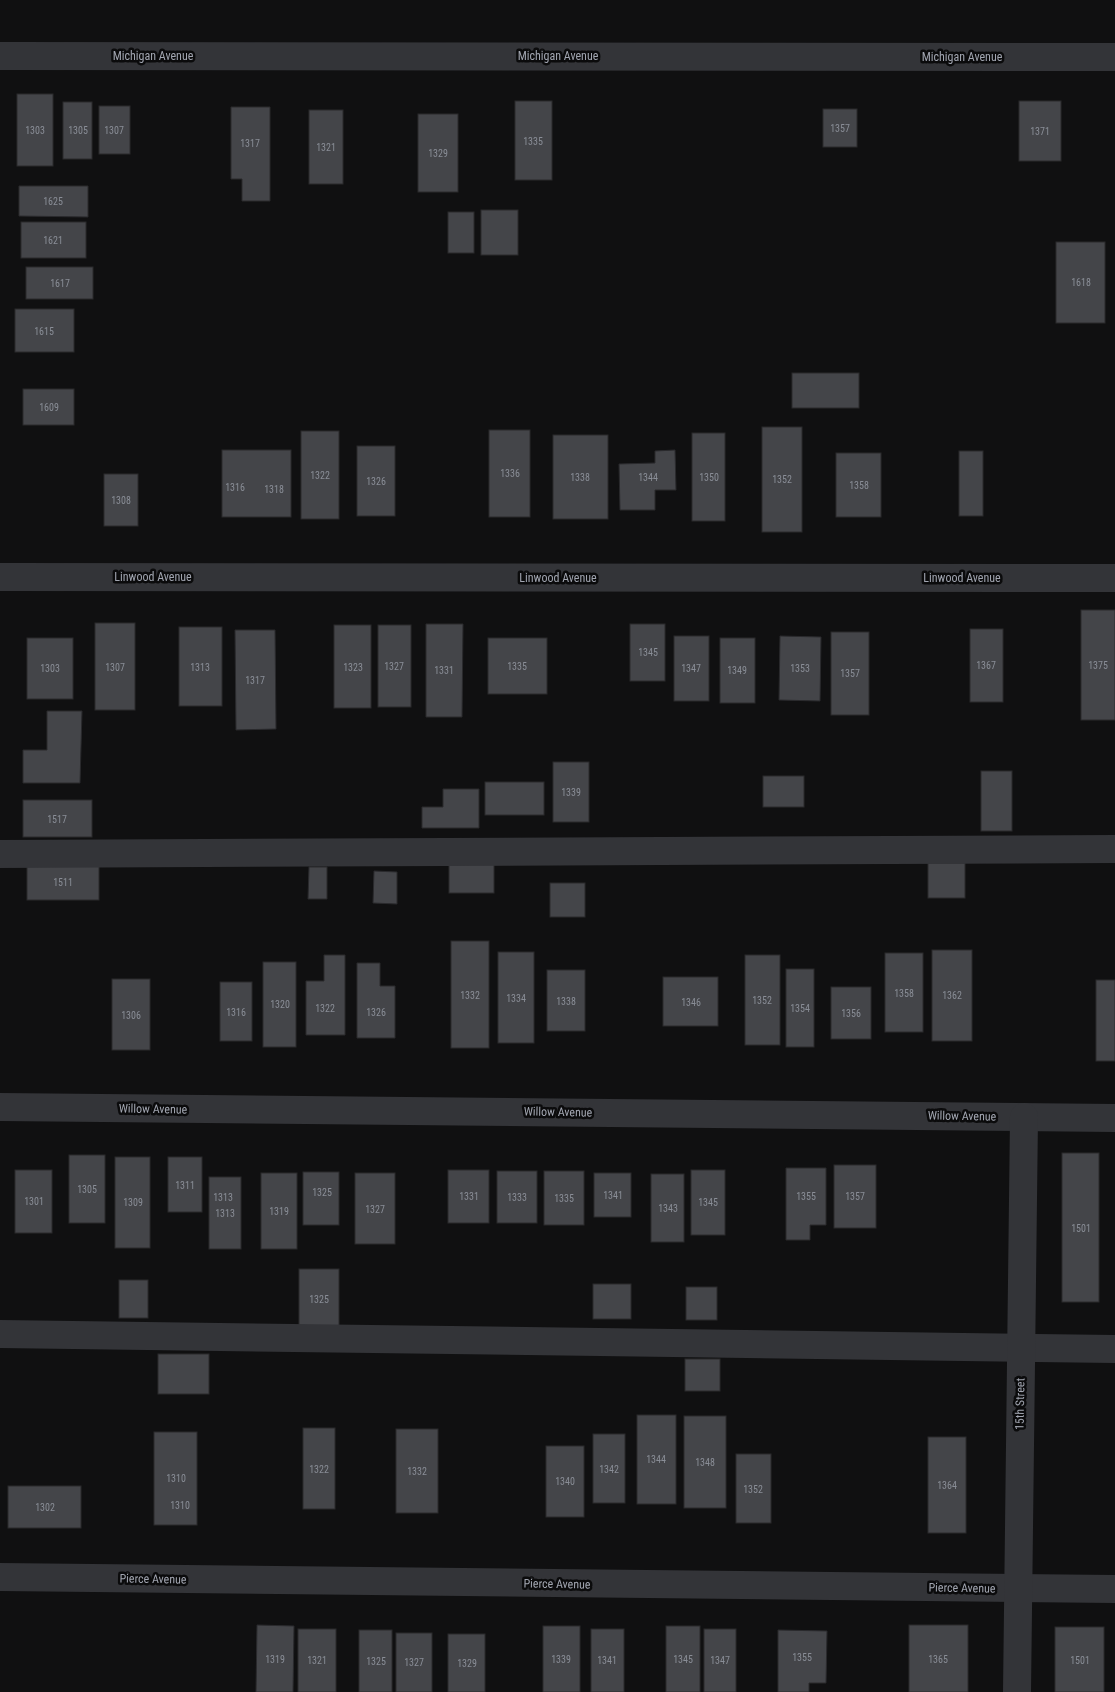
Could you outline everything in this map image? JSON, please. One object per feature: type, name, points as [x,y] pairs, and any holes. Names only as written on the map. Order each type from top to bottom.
[{"type":"street","name":"Michigan Avenue","points":[[0,56],[1115,57]]},
{"type":"street","name":"Linwood Avenue","points":[[0,577],[1115,578]]},
{"type":"street","points":[[0,854],[1115,848]]},
{"type":"street","name":"Willow Avenue","points":[[0,1107],[1115,1118]]},
{"type":"street","name":"15th Street","points":[[1018,1692],[1024,1117]]},
{"type":"street","points":[[0,1334],[1115,1349]]},
{"type":"street","name":"Pierce Avenue","points":[[0,1578],[1115,1589]]},
{"type":"building","points":[[17,94],[53,94],[53,166],[17,166]]},
{"type":"building","points":[[515,101],[552,101],[552,180],[515,180]]},
{"type":"building","points":[[1019,101],[1061,101],[1061,161],[1019,161]]},
{"type":"building","points":[[63,102],[92,102],[92,159],[63,159]]},
{"type":"building","points":[[99,106],[130,106],[130,154],[99,154]]},
{"type":"building","points":[[231,107],[270,107],[270,201],[242,201],[242,179],[231,179]]},
{"type":"building","points":[[823,109],[857,109],[857,147],[823,147]]},
{"type":"building","points":[[309,110],[343,110],[343,184],[309,184]]},
{"type":"building","points":[[418,114],[458,114],[458,192],[418,192]]},
{"type":"building","points":[[19,186],[88,186],[88,217],[19,216]]},
{"type":"building","points":[[481,210],[518,210],[518,255],[481,255]]},
{"type":"building","points":[[448,212],[474,212],[474,253],[448,253]]},
{"type":"building","points":[[21,222],[86,222],[86,258],[21,258]]},
{"type":"building","points":[[1056,242],[1105,242],[1105,323],[1056,323]]},
{"type":"building","points":[[26,267],[93,267],[93,299],[26,299]]},
{"type":"building","points":[[15,309],[74,309],[74,352],[15,352]]},
{"type":"building","points":[[792,373],[859,373],[859,408],[792,408]]},
{"type":"building","points":[[23,389],[74,389],[74,425],[23,425]]},
{"type":"building","points":[[762,427],[802,427],[802,532],[762,532]]},
{"type":"building","points":[[489,430],[530,430],[530,517],[489,517]]},
{"type":"building","points":[[301,431],[339,431],[339,519],[301,519]]},
{"type":"building","points":[[692,433],[725,433],[725,521],[692,521]]},
{"type":"building","points":[[553,435],[608,435],[608,519],[553,519]]},
{"type":"building","points":[[357,446],[395,446],[395,516],[357,516]]},
{"type":"building","points":[[222,450],[291,450],[291,517],[222,517]]},
{"type":"building","points":[[675,450],[676,490],[655,490],[655,510],[620,510],[619,464],[655,463],[655,451]]},
{"type":"building","points":[[959,451],[983,451],[983,516],[959,516]]},
{"type":"building","points":[[836,453],[881,453],[881,517],[836,517]]},
{"type":"building","points":[[104,474],[138,474],[138,526],[104,526]]},
{"type":"building","points":[[1081,610],[1115,610],[1115,720],[1081,720]]},
{"type":"building","points":[[95,623],[135,623],[135,710],[95,710]]},
{"type":"building","points":[[426,624],[463,624],[462,717],[426,717]]},
{"type":"building","points":[[630,624],[665,624],[665,681],[630,681]]},
{"type":"building","points":[[334,625],[371,625],[371,708],[334,708]]},
{"type":"building","points":[[378,625],[411,625],[411,707],[378,707]]},
{"type":"building","points":[[179,627],[222,627],[222,706],[179,706]]},
{"type":"building","points":[[970,629],[1003,629],[1003,702],[970,702]]},
{"type":"building","points":[[235,630],[275,630],[276,729],[236,730]]},
{"type":"building","points":[[831,632],[869,632],[869,715],[831,715]]},
{"type":"building","points":[[674,636],[709,636],[709,701],[674,701]]},
{"type":"building","points":[[780,636],[821,637],[820,701],[779,700]]},
{"type":"building","points":[[27,638],[73,638],[73,699],[27,699]]},
{"type":"building","points":[[488,638],[547,638],[547,694],[488,694]]},
{"type":"building","points":[[720,638],[755,638],[755,703],[720,703]]},
{"type":"building","points":[[47,711],[82,711],[80,783],[23,783],[23,750],[47,750]]},
{"type":"building","points":[[553,762],[589,762],[589,822],[553,822]]},
{"type":"building","points":[[981,771],[1012,771],[1012,831],[981,831]]},
{"type":"building","points":[[763,776],[804,776],[804,807],[763,807]]},
{"type":"building","points":[[485,782],[544,782],[544,815],[485,815]]},
{"type":"building","points":[[443,789],[479,789],[479,828],[422,828],[422,807],[443,807]]},
{"type":"building","points":[[23,800],[92,800],[92,837],[23,837]]},
{"type":"building","points":[[27,863],[99,863],[99,900],[27,900]]},
{"type":"building","points":[[449,863],[494,863],[494,893],[449,893]]},
{"type":"building","points":[[928,863],[965,863],[965,898],[928,898]]},
{"type":"building","points":[[309,867],[327,867],[327,899],[308,899]]},
{"type":"building","points":[[374,871],[397,872],[397,904],[373,903]]},
{"type":"building","points":[[550,883],[585,883],[585,917],[550,917]]},
{"type":"building","points":[[451,941],[489,941],[489,1048],[451,1048]]},
{"type":"building","points":[[932,950],[972,950],[972,1041],[932,1041]]},
{"type":"building","points":[[498,952],[534,952],[534,1043],[498,1043]]},
{"type":"building","points":[[885,953],[923,953],[923,1032],[885,1032]]},
{"type":"building","points":[[324,955],[345,955],[345,1035],[306,1035],[306,981],[324,981]]},
{"type":"building","points":[[745,955],[780,955],[780,1045],[745,1045]]},
{"type":"building","points":[[263,962],[296,962],[296,1047],[263,1047]]},
{"type":"building","points":[[357,963],[380,963],[380,986],[395,986],[395,1038],[357,1038]]},
{"type":"building","points":[[786,969],[814,969],[814,1047],[786,1047]]},
{"type":"building","points":[[547,970],[585,970],[585,1031],[547,1031]]},
{"type":"building","points":[[663,977],[718,977],[718,1026],[663,1026]]},
{"type":"building","points":[[112,979],[150,979],[150,1050],[112,1050]]},
{"type":"building","points":[[1096,980],[1115,980],[1115,1061],[1096,1061]]},
{"type":"building","points":[[220,982],[252,982],[252,1041],[220,1041]]},
{"type":"building","points":[[831,987],[871,987],[871,1039],[831,1039]]},
{"type":"building","points":[[1062,1153],[1099,1153],[1099,1302],[1062,1302]]},
{"type":"building","points":[[69,1155],[105,1155],[105,1223],[69,1223]]},
{"type":"building","points":[[115,1157],[150,1157],[150,1248],[115,1248]]},
{"type":"building","points":[[168,1157],[202,1157],[202,1212],[168,1212]]},
{"type":"building","points":[[834,1165],[876,1165],[876,1228],[834,1228]]},
{"type":"building","points":[[786,1168],[826,1168],[826,1225],[810,1225],[810,1240],[786,1240]]},
{"type":"building","points":[[15,1170],[52,1170],[52,1233],[15,1233]]},
{"type":"building","points":[[448,1170],[489,1170],[489,1223],[448,1223]]},
{"type":"building","points":[[691,1170],[725,1170],[725,1235],[691,1235]]},
{"type":"building","points":[[497,1171],[537,1171],[537,1223],[497,1223]]},
{"type":"building","points":[[544,1171],[584,1171],[584,1225],[544,1225]]},
{"type":"building","points":[[303,1172],[339,1172],[339,1225],[303,1225]]},
{"type":"building","points":[[261,1173],[297,1173],[297,1249],[261,1249]]},
{"type":"building","points":[[355,1173],[395,1173],[395,1244],[355,1244]]},
{"type":"building","points":[[594,1173],[631,1173],[631,1217],[594,1217]]},
{"type":"building","points":[[651,1174],[684,1174],[684,1242],[651,1242]]},
{"type":"building","points":[[209,1177],[241,1177],[241,1249],[209,1249]]},
{"type":"building","points":[[299,1269],[339,1269],[339,1328],[299,1328]]},
{"type":"building","points":[[119,1280],[148,1280],[148,1318],[119,1318]]},
{"type":"building","points":[[593,1284],[631,1284],[631,1319],[593,1319]]},
{"type":"building","points":[[686,1287],[717,1287],[717,1320],[686,1320]]},
{"type":"building","points":[[158,1354],[209,1354],[209,1394],[158,1394]]},
{"type":"building","points":[[685,1359],[720,1359],[720,1391],[685,1391]]},
{"type":"building","points":[[637,1415],[676,1415],[676,1504],[637,1504]]},
{"type":"building","points":[[684,1416],[726,1416],[726,1508],[684,1508]]},
{"type":"building","points":[[303,1428],[335,1428],[335,1509],[303,1509]]},
{"type":"building","points":[[396,1429],[438,1429],[438,1513],[396,1513]]},
{"type":"building","points":[[154,1432],[197,1432],[197,1525],[154,1525]]},
{"type":"building","points":[[593,1434],[625,1434],[625,1503],[593,1503]]},
{"type":"building","points":[[928,1437],[966,1437],[966,1533],[928,1533]]},
{"type":"building","points":[[546,1446],[584,1446],[584,1517],[546,1517]]},
{"type":"building","points":[[736,1454],[771,1454],[771,1523],[736,1523]]},
{"type":"building","points":[[8,1486],[81,1486],[81,1528],[8,1528]]},
{"type":"building","points":[[257,1625],[294,1626],[293,1692],[256,1692]]},
{"type":"building","points":[[909,1625],[968,1625],[968,1692],[909,1692]]},
{"type":"building","points":[[543,1626],[580,1626],[580,1692],[543,1692]]},
{"type":"building","points":[[666,1626],[700,1626],[700,1692],[666,1692]]},
{"type":"building","points":[[1055,1627],[1104,1627],[1104,1692],[1055,1692]]},
{"type":"building","points":[[298,1629],[336,1629],[336,1692],[298,1692]]},
{"type":"building","points":[[591,1629],[624,1629],[624,1692],[591,1692]]},
{"type":"building","points":[[704,1629],[736,1629],[736,1692],[704,1692]]},
{"type":"building","points":[[359,1630],[392,1630],[392,1692],[359,1692]]},
{"type":"building","points":[[778,1630],[827,1631],[826,1683],[809,1683],[809,1692],[778,1692]]},
{"type":"building","points":[[396,1633],[432,1633],[432,1692],[396,1692]]},
{"type":"building","points":[[448,1634],[485,1634],[485,1692],[448,1692]]}]
